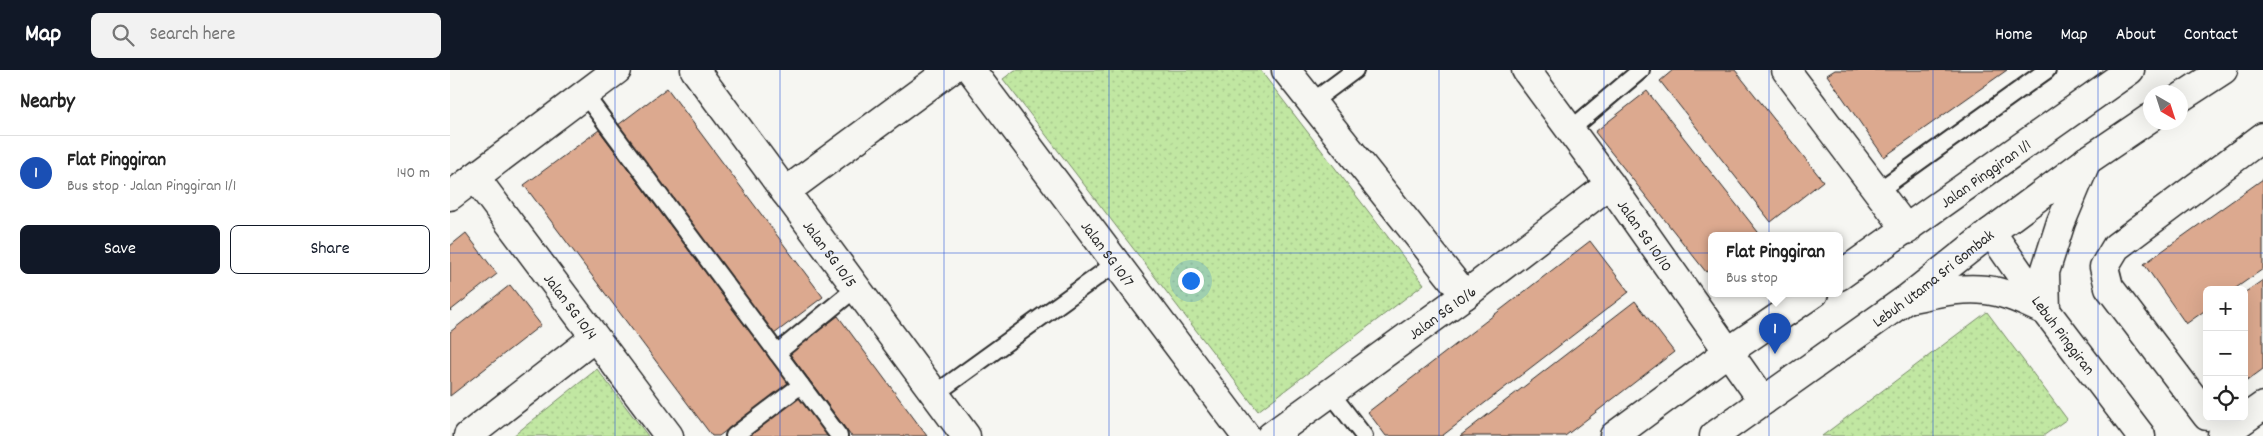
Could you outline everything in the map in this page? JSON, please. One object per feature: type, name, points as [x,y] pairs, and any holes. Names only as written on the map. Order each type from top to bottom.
[{"type":"street","points":[[450,196],[617,70]]},
{"type":"street","name":"Jalan SG 10/5","points":[[695,70],[966,436]]},
{"type":"street","points":[[785,192],[950,70]]},
{"type":"street","name":"Jalan SG 10/7","points":[[971,70],[1246,436]]},
{"type":"street","points":[[1286,70],[1464,295]]},
{"type":"street","name":"Jalan SG 10/10","points":[[1526,70],[1610,184],[1763,401]]},
{"type":"street","name":"Jalan Pinggiran 1/1","points":[[1843,273],[2130,70]]},
{"type":"street","points":[[2188,93],[2222,70]]},
{"type":"street","points":[[1788,71],[1906,230]]},
{"type":"street","name":"Lebuh Utama Sri Gombak","points":[[1714,436],[1908,298],[1991,232],[2088,160],[2143,123]]},
{"type":"street","points":[[2263,137],[2116,247],[2104,268],[2108,287],[2215,426],[2263,406]]},
{"type":"street","points":[[1908,298],[1957,289],[1988,290],[2046,310],[2045,272],[2061,222],[2088,160]]},
{"type":"street","name":"Jalan SG 10/4","points":[[475,177],[669,436]]},
{"type":"street","name":"Jalan SG 10/6","points":[[1271,436],[1464,295],[1610,184]]},
{"type":"street","name":"Lebuh Pinggiran","points":[[1991,232],[2046,310],[2141,436]]},
{"type":"street","points":[[1614,436],[1728,351],[1808,297]]},
{"type":"street","points":[[468,436],[594,338]]},
{"type":"lane","points":[[1312,102],[1355,70]]},
{"type":"lane","points":[[1570,130],[1641,70]]},
{"type":"lane","points":[[1878,191],[2047,70]]},
{"type":"lane","points":[[585,95],[839,436]]},
{"type":"lane","points":[[935,394],[1116,263]]},
{"type":"lane","points":[[777,353],[856,288]]},
{"type":"lane","points":[[734,436],[802,385]]},
{"type":"lane","points":[[1330,392],[1364,436]]},
{"type":"green space","points":[[1015,70],[1260,70],[1424,284],[1258,411],[1003,79]]},
{"type":"green space","points":[[1987,312],[2067,419],[2043,436],[1822,436]]},
{"type":"green space","points":[[597,369],[648,436],[513,436]]},
{"type":"building","points":[[1673,70],[1735,70],[1823,181],[1771,222],[1660,81]]},
{"type":"building","points":[[1835,70],[2007,70],[1884,157],[1827,75]]},
{"type":"building","points":[[667,88],[823,297],[774,334],[618,125]]},
{"type":"building","points":[[1647,91],[1758,232],[1708,232],[1708,271],[1706,272],[1595,132]]},
{"type":"building","points":[[599,130],[789,384],[719,436],[712,436],[524,185]]},
{"type":"building","points":[[2263,179],[2263,269],[2239,286],[2203,286],[2203,312],[2186,324],[2144,264]]},
{"type":"building","points":[[466,233],[497,274],[450,311],[450,246]]},
{"type":"building","points":[[1590,241],[1629,292],[1442,436],[1386,436],[1368,412]]},
{"type":"building","points":[[2263,280],[2263,369],[2248,380],[2248,331],[2248,290]]},
{"type":"building","points":[[510,285],[541,325],[450,396],[450,332]]},
{"type":"building","points":[[1635,301],[1674,352],[1565,436],[1460,436]]},
{"type":"building","points":[[838,316],[927,436],[851,436],[789,353]]},
{"type":"building","points":[[799,394],[830,436],[743,436]]},
{"type":"place","name":"Flat Pinggiran","points":[[1775,354]]}]
